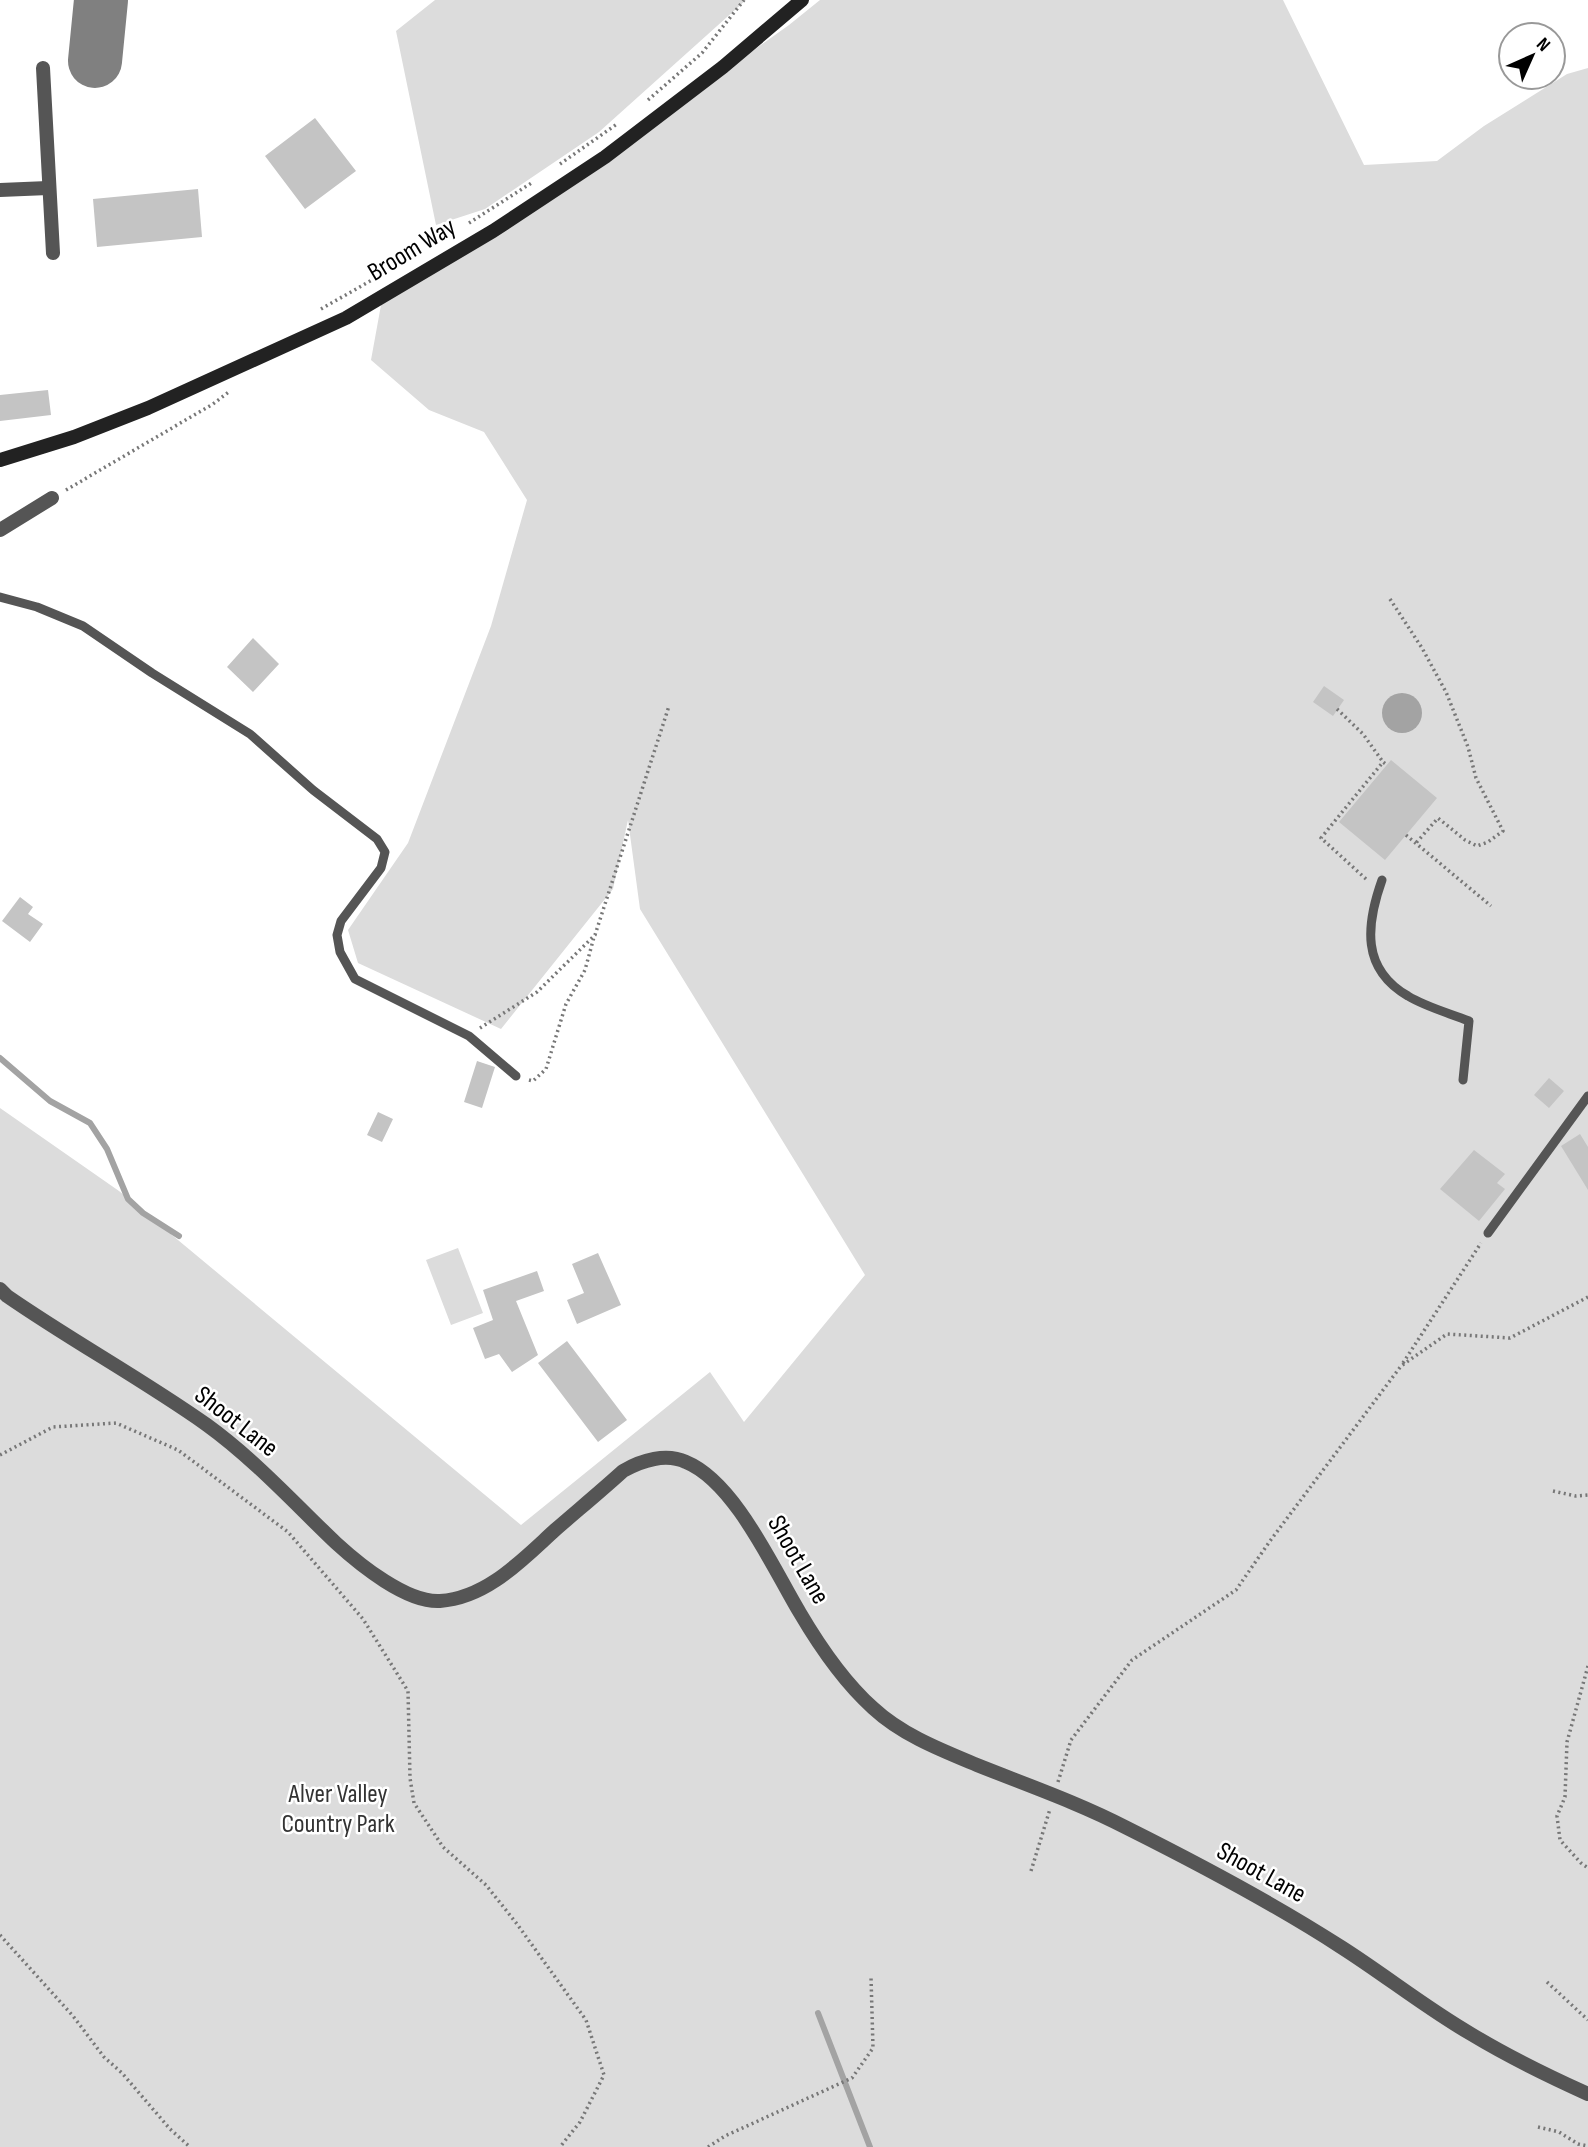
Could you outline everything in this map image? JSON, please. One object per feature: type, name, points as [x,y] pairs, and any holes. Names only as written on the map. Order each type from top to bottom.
[{"type":"main road","name":"Broom Way","points":[[0,460],[74,437],[148,408],[346,318],[494,231],[605,157],[723,67],[802,0]]},
{"type":"street","points":[[43,68],[53,253]]},
{"type":"street","points":[[0,190],[48,188]]},
{"type":"street","points":[[0,530],[52,498]]},
{"type":"street","name":"Shoot Lane","points":[[2,1297],[208,1426],[343,1549],[388,1582],[421,1599],[450,1599],[481,1588],[508,1571],[624,1471],[636,1464],[650,1459],[686,1461],[703,1472],[725,1493],[744,1518],[802,1617],[846,1680],[874,1709],[901,1729],[932,1746],[1124,1826],[1340,1946],[1469,2033],[1534,2070],[1588,2094]]},
{"type":"lane","points":[[0,597],[37,607],[83,626],[116,646],[152,673],[250,734],[313,790],[377,839],[385,852],[381,868],[341,921],[337,935],[340,952],[355,979],[465,1034],[516,1076]]},
{"type":"lane","points":[[1380,885],[1372,907],[1370,941],[1376,961],[1387,981],[1409,997],[1469,1021],[1463,1080]]},
{"type":"lane","points":[[1488,1233],[1588,1096]]},
{"type":"path","points":[[640,108],[702,52],[744,0]]},
{"type":"path","points":[[556,167],[619,122]]},
{"type":"path","points":[[468,224],[534,181]]},
{"type":"path","points":[[315,312],[382,275]]},
{"type":"path","points":[[52,498],[213,404],[233,388],[229,370]]},
{"type":"path","points":[[1391,599],[1446,692],[1468,747],[1476,778],[1503,831],[1477,846],[1465,840],[1438,818],[1416,843]]},
{"type":"path","points":[[516,1076],[533,1082],[546,1069],[566,1004],[585,970],[668,706]]},
{"type":"path","points":[[1337,709],[1363,734],[1385,763],[1321,838],[1380,885]]},
{"type":"path","points":[[1406,835],[1491,906]]},
{"type":"path","points":[[465,1034],[483,1027],[537,992],[595,935]]},
{"type":"path","points":[[1031,1871],[1071,1740],[1132,1660],[1236,1590],[1401,1366],[1488,1233]]},
{"type":"path","points":[[1401,1366],[1447,1334],[1510,1339],[1588,1297]]},
{"type":"path","points":[[0,1455],[53,1427],[116,1423],[178,1450],[288,1532],[363,1619],[408,1691],[410,1778],[414,1803],[443,1847],[486,1885],[586,2020],[604,2075],[580,2122],[560,2147]]},
{"type":"path","points":[[1553,1490],[1576,1496],[1588,1495]]},
{"type":"path","points":[[1588,1666],[1567,1742],[1565,1797],[1557,1816],[1560,1840],[1588,1868]]},
{"type":"path","points":[[0,1936],[73,2016],[104,2057],[190,2147]]},
{"type":"path","points":[[708,2147],[725,2136],[852,2078],[873,2048],[871,1977]]},
{"type":"path","points":[[1547,1982],[1588,2020]]},
{"type":"path","points":[[1538,2127],[1559,2132],[1578,2144],[1588,2146]]},
{"type":"green space","points":[[435,0],[746,0],[599,132],[485,209],[436,225],[396,31]]},
{"type":"green space","name":"Alver Valley Country Park","points":[[820,0],[1283,0],[1364,165],[1437,161],[1484,126],[1540,91],[1567,91],[1567,74],[1588,68],[1588,2147],[0,2147],[0,1108],[119,1191],[521,1525],[710,1372],[744,1422],[865,1275],[640,909],[628,820],[613,889],[501,1029],[358,963],[348,930],[408,843],[491,626],[527,500],[484,432],[429,410],[371,360],[381,305],[479,245],[789,25]]},
{"type":"green space","points":[[458,1248],[483,1313],[451,1325],[426,1260]]},
{"type":"shaded area","points":[[1402,693],[1410,694],[1416,699],[1421,705],[1421,721],[1416,727],[1410,732],[1402,733],[1394,732],[1388,727],[1383,721],[1382,713],[1383,705],[1388,699],[1394,694]]},
{"type":"building","points":[[315,118],[356,171],[305,209],[265,156]]},
{"type":"building","points":[[198,189],[202,237],[97,247],[93,199]]},
{"type":"building","points":[[48,390],[51,415],[0,421],[0,395]]},
{"type":"building","points":[[253,638],[279,664],[253,692],[227,667]]},
{"type":"building","points":[[1324,686],[1344,700],[1333,716],[1313,702]]},
{"type":"building","points":[[1391,760],[1437,798],[1385,860],[1339,822]]},
{"type":"building","points":[[20,897],[33,907],[28,914],[43,924],[30,942],[2,921]]},
{"type":"building","points":[[477,1061],[495,1067],[482,1108],[464,1102]]},
{"type":"building","points":[[1549,1078],[1564,1091],[1549,1108],[1534,1095]]},
{"type":"building","points":[[378,1112],[393,1119],[382,1142],[367,1135]]},
{"type":"building","points":[[1580,1134],[1588,1147],[1588,1190],[1561,1146]]},
{"type":"building","points":[[1474,1150],[1505,1174],[1497,1183],[1505,1189],[1479,1221],[1440,1189]]},
{"type":"building","points":[[598,1253],[621,1305],[577,1324],[567,1300],[584,1293],[572,1264]]},
{"type":"building","points":[[537,1271],[544,1291],[516,1301],[538,1355],[512,1372],[499,1354],[485,1359],[473,1328],[493,1320],[483,1290]]},
{"type":"building","points":[[567,1341],[627,1420],[598,1442],[538,1363]]},
{"type":"waterway","points":[[0,1058],[50,1101],[90,1123],[107,1149],[128,1199],[143,1213],[179,1236]]},
{"type":"waterway","points":[[818,2013],[870,2147]]},
{"type":"taxiway","points":[[95,61],[101,0]]}]
